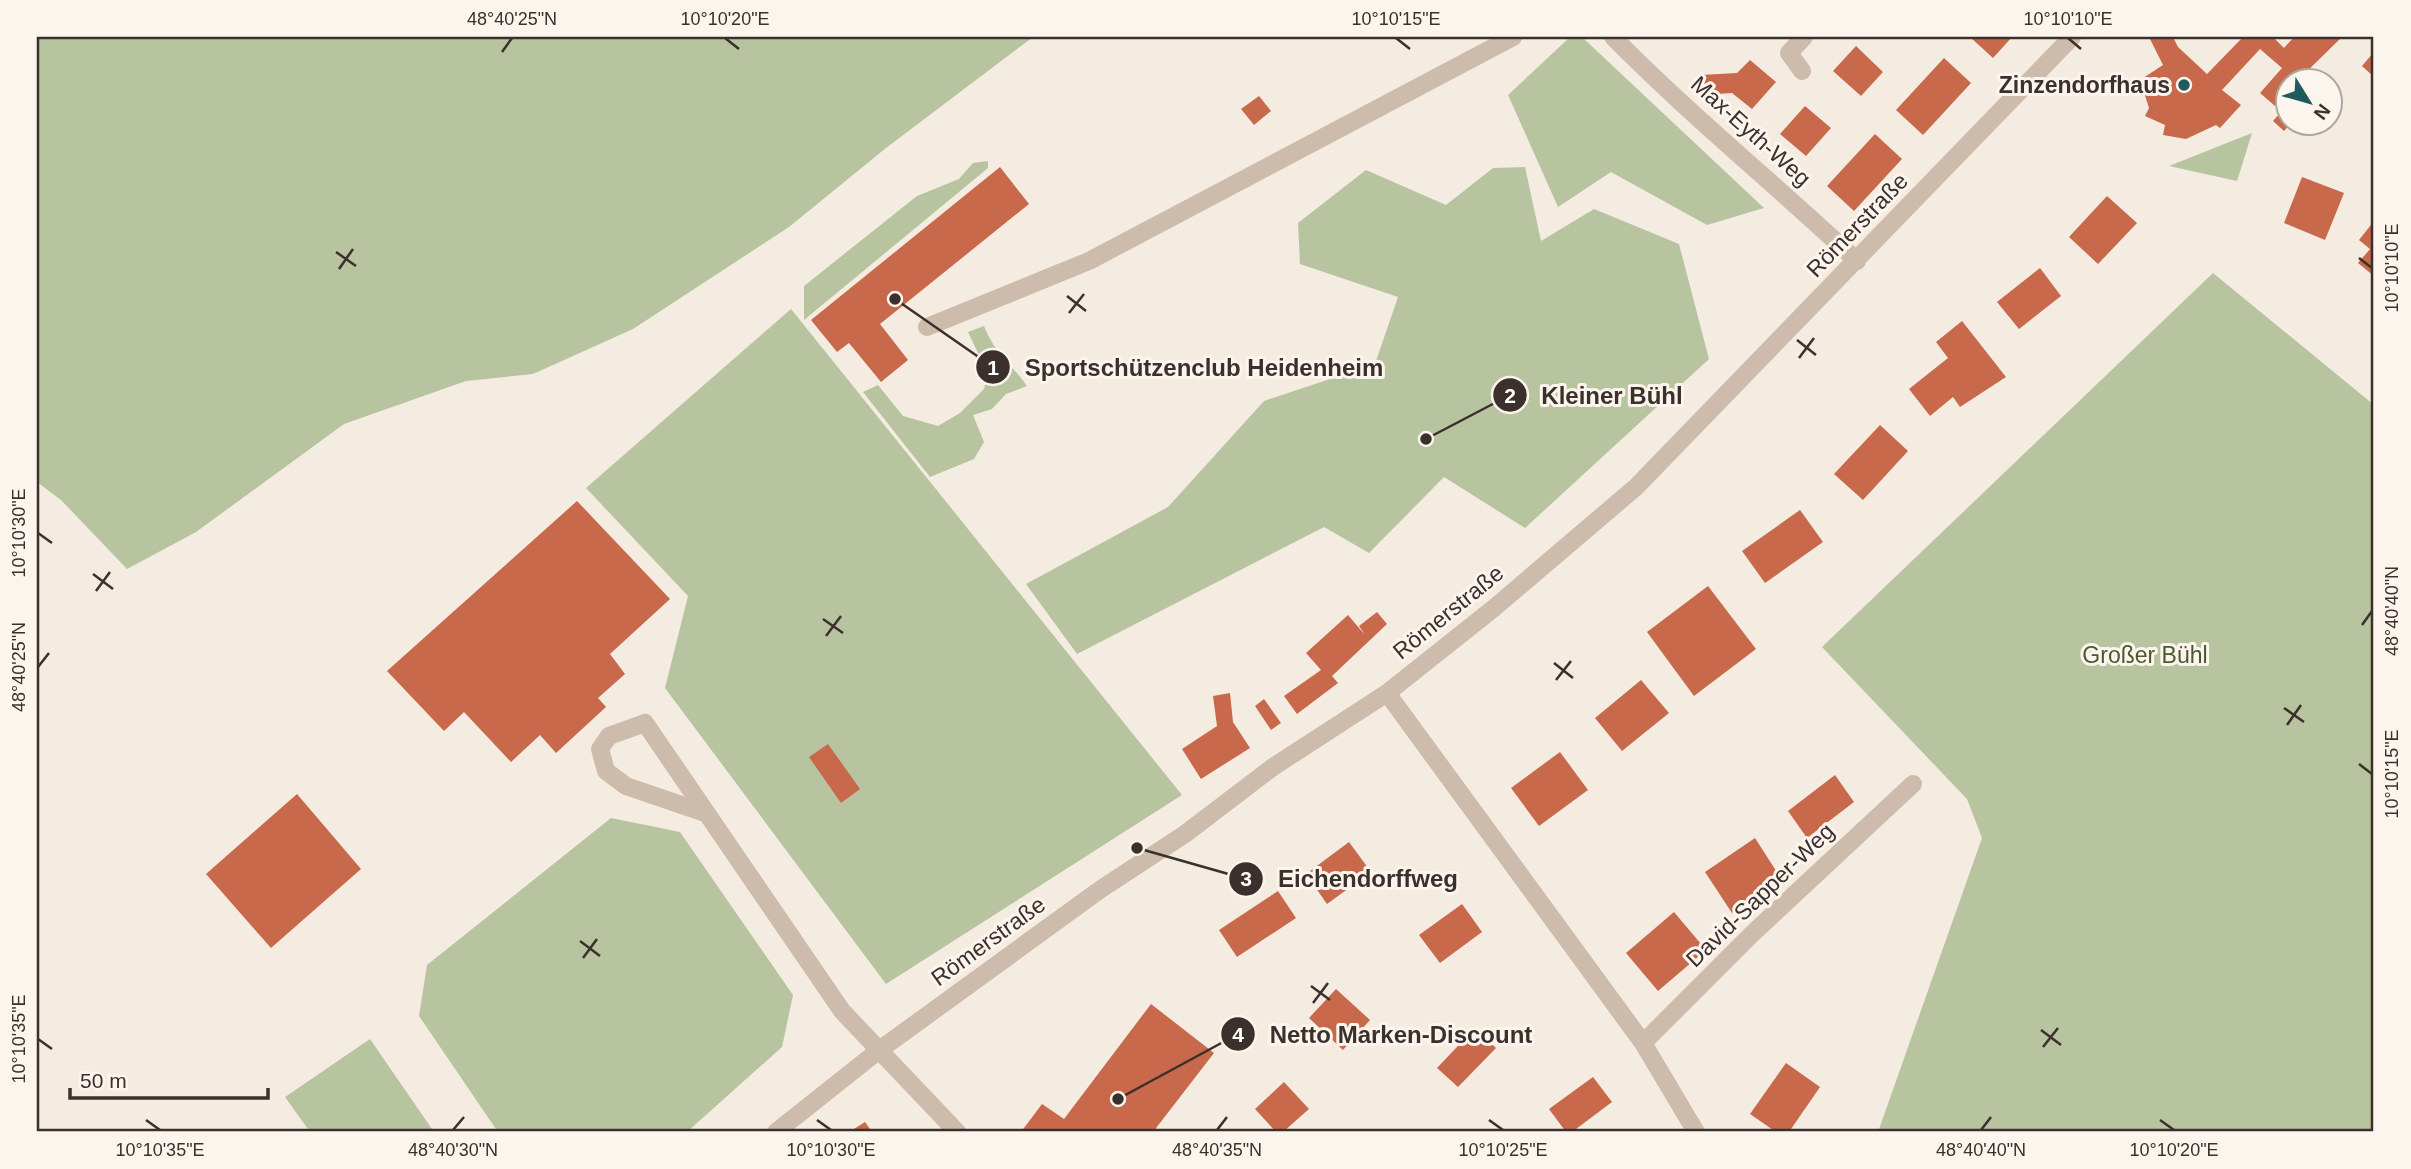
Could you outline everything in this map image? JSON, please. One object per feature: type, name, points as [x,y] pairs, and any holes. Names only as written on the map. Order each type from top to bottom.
[{"type":"street","points":[[928,327],[1089,261],[1513,37]]},
{"type":"street","name":"Max-Eyth-Weg","points":[[1613,37],[1659,83],[1734,147],[1857,261]]},
{"type":"street","points":[[1802,71],[1789,53],[1804,37]]},
{"type":"street","name":"Römerstraße","points":[[776,1132],[878,1051],[1101,889],[1185,834],[1273,767],[1387,693],[1494,608],[1636,486],[2072,37]]},
{"type":"street","points":[[1387,693],[1643,1043],[1696,1132]]},
{"type":"street","points":[[705,813],[626,786],[606,771],[600,749],[608,736],[645,723],[705,813],[760,886],[842,1011],[957,1132]]},
{"type":"street","name":"David-Sapper-Weg","points":[[1643,1043],[1752,934],[1913,784]]},
{"type":"green space","points":[[37,37],[1033,37],[886,148],[789,227],[633,329],[533,374],[466,381],[344,424],[196,532],[127,569],[61,500],[37,482]]},
{"type":"green space","points":[[1570,37],[1582,37],[1764,208],[1707,225],[1611,172],[1558,207],[1508,95]]},
{"type":"green space","points":[[2252,133],[2237,181],[2169,166]]},
{"type":"green space","points":[[988,161],[988,168],[804,320],[804,286],[917,196],[959,179],[973,163]]},
{"type":"green space","points":[[1525,167],[1541,241],[1594,209],[1679,244],[1709,359],[1525,528],[1444,477],[1369,553],[1324,527],[1077,654],[1026,584],[1168,507],[1264,401],[1375,364],[1398,297],[1300,264],[1298,223],[1366,170],[1446,205],[1493,168]]},
{"type":"green space","name":"Großer Bühl","points":[[2213,273],[2374,405],[2374,1132],[1878,1132],[1982,838],[1967,799],[1822,647]]},
{"type":"green space","points":[[791,309],[1182,795],[886,984],[665,688],[688,596],[586,488]]},
{"type":"green space","points":[[984,326],[998,351],[1027,386],[1006,394],[992,409],[973,415],[984,442],[974,459],[930,477],[863,392],[878,385],[903,416],[938,426],[960,413],[984,389],[989,366],[978,353],[968,332]]},
{"type":"green space","points":[[611,818],[680,832],[793,995],[782,1047],[687,1132],[498,1132],[419,1016],[427,965]]},
{"type":"green space","points":[[370,1039],[434,1132],[310,1132],[285,1097]]},
{"type":"building","points":[[1970,37],[2012,37],[1993,58]]},
{"type":"building","name":"Zinzendorfhaus","points":[[2149,37],[2173,37],[2178,47],[2207,74],[2243,37],[2273,37],[2284,48],[2294,37],[2342,37],[2312,66],[2280,66],[2260,49],[2222,90],[2241,105],[2220,128],[2216,125],[2186,139],[2163,135],[2165,125],[2145,116],[2149,108],[2140,80],[2163,65]]},
{"type":"building","points":[[1856,46],[1883,72],[1861,96],[1833,71]]},
{"type":"building","points":[[2374,52],[2374,77],[2362,66]]},
{"type":"building","points":[[1944,58],[1971,83],[1923,135],[1896,110]]},
{"type":"building","points":[[1750,60],[1776,82],[1752,109],[1732,93],[1702,95],[1701,75],[1737,73]]},
{"type":"building","name":"Zinzendorfhaus","points":[[2274,77],[2274,105],[2260,93]]},
{"type":"building","points":[[1259,96],[1271,111],[1254,125],[1241,109]]},
{"type":"building","points":[[1805,106],[1831,128],[1806,156],[1780,134]]},
{"type":"building","points":[[1875,134],[1902,159],[1854,211],[1827,186]]},
{"type":"building","points":[[1000,167],[1029,204],[880,324],[908,360],[881,382],[849,343],[837,352],[811,320]]},
{"type":"building","points":[[2302,177],[2344,193],[2325,240],[2284,223]]},
{"type":"building","points":[[2107,196],[2137,223],[2098,264],[2069,237]]},
{"type":"building","points":[[2374,221],[2374,276],[2358,263],[2370,249],[2359,240]]},
{"type":"building","points":[[2040,268],[2061,296],[2019,329],[1997,302]]},
{"type":"building","points":[[1962,321],[2006,377],[1960,407],[1953,397],[1930,416],[1909,389],[1948,358],[1936,342]]},
{"type":"building","points":[[1880,425],[1908,451],[1863,500],[1834,474]]},
{"type":"building","points":[[577,501],[670,599],[610,654],[625,674],[598,698],[606,707],[556,753],[540,735],[511,762],[464,712],[444,731],[387,671]]},
{"type":"building","points":[[1800,510],[1823,542],[1765,583],[1742,551]]},
{"type":"building","points":[[1708,586],[1756,649],[1694,696],[1647,632]]},
{"type":"building","points":[[1377,612],[1387,624],[1332,676],[1338,683],[1297,714],[1284,696],[1321,670],[1306,653],[1348,615],[1365,635],[1359,626]]},
{"type":"building","points":[[1641,680],[1669,713],[1622,751],[1595,718]]},
{"type":"building","points":[[1230,693],[1233,722],[1250,748],[1201,779],[1182,749],[1217,726],[1213,696]]},
{"type":"building","points":[[1264,699],[1281,723],[1271,730],[1255,706]]},
{"type":"building","points":[[828,744],[860,789],[841,803],[809,757]]},
{"type":"building","points":[[1560,752],[1588,790],[1539,826],[1511,788]]},
{"type":"building","points":[[1835,775],[1854,802],[1807,838],[1788,811]]},
{"type":"building","points":[[297,794],[361,869],[271,948],[206,874]]},
{"type":"building","points":[[1755,838],[1782,880],[1732,913],[1705,872]]},
{"type":"building","points":[[1349,842],[1371,872],[1327,904],[1306,874]]},
{"type":"building","points":[[1278,891],[1296,918],[1237,957],[1219,930]]},
{"type":"building","points":[[1462,904],[1482,932],[1440,963],[1419,935]]},
{"type":"building","points":[[1674,912],[1706,950],[1658,991],[1626,953]]},
{"type":"building","points":[[1336,989],[1370,1020],[1343,1050],[1309,1018]]},
{"type":"building","points":[[1151,1004],[1214,1053],[1153,1132],[1021,1132],[1042,1104],[1064,1119]]},
{"type":"building","points":[[1475,1028],[1496,1048],[1458,1087],[1437,1068]]},
{"type":"building","points":[[1786,1063],[1820,1087],[1789,1132],[1776,1132],[1750,1114]]},
{"type":"building","points":[[1593,1077],[1612,1102],[1572,1132],[1566,1132],[1549,1109]]},
{"type":"building","points":[[1284,1082],[1309,1109],[1283,1132],[1276,1132],[1255,1109]]},
{"type":"building","points":[[865,1122],[872,1132],[856,1132],[854,1129]]},
{"type":"place","name":"Zinzendorfhaus","points":[[2184,85]]},
{"type":"place","name":"Sportschützenclub Heidenheim","points":[[895,299]]},
{"type":"place","name":"Kleiner Bühl","points":[[1426,439]]},
{"type":"place","name":"Eichendorffweg","points":[[1137,848]]},
{"type":"place","name":"Netto Marken-Discount","points":[[1118,1099]]}]
